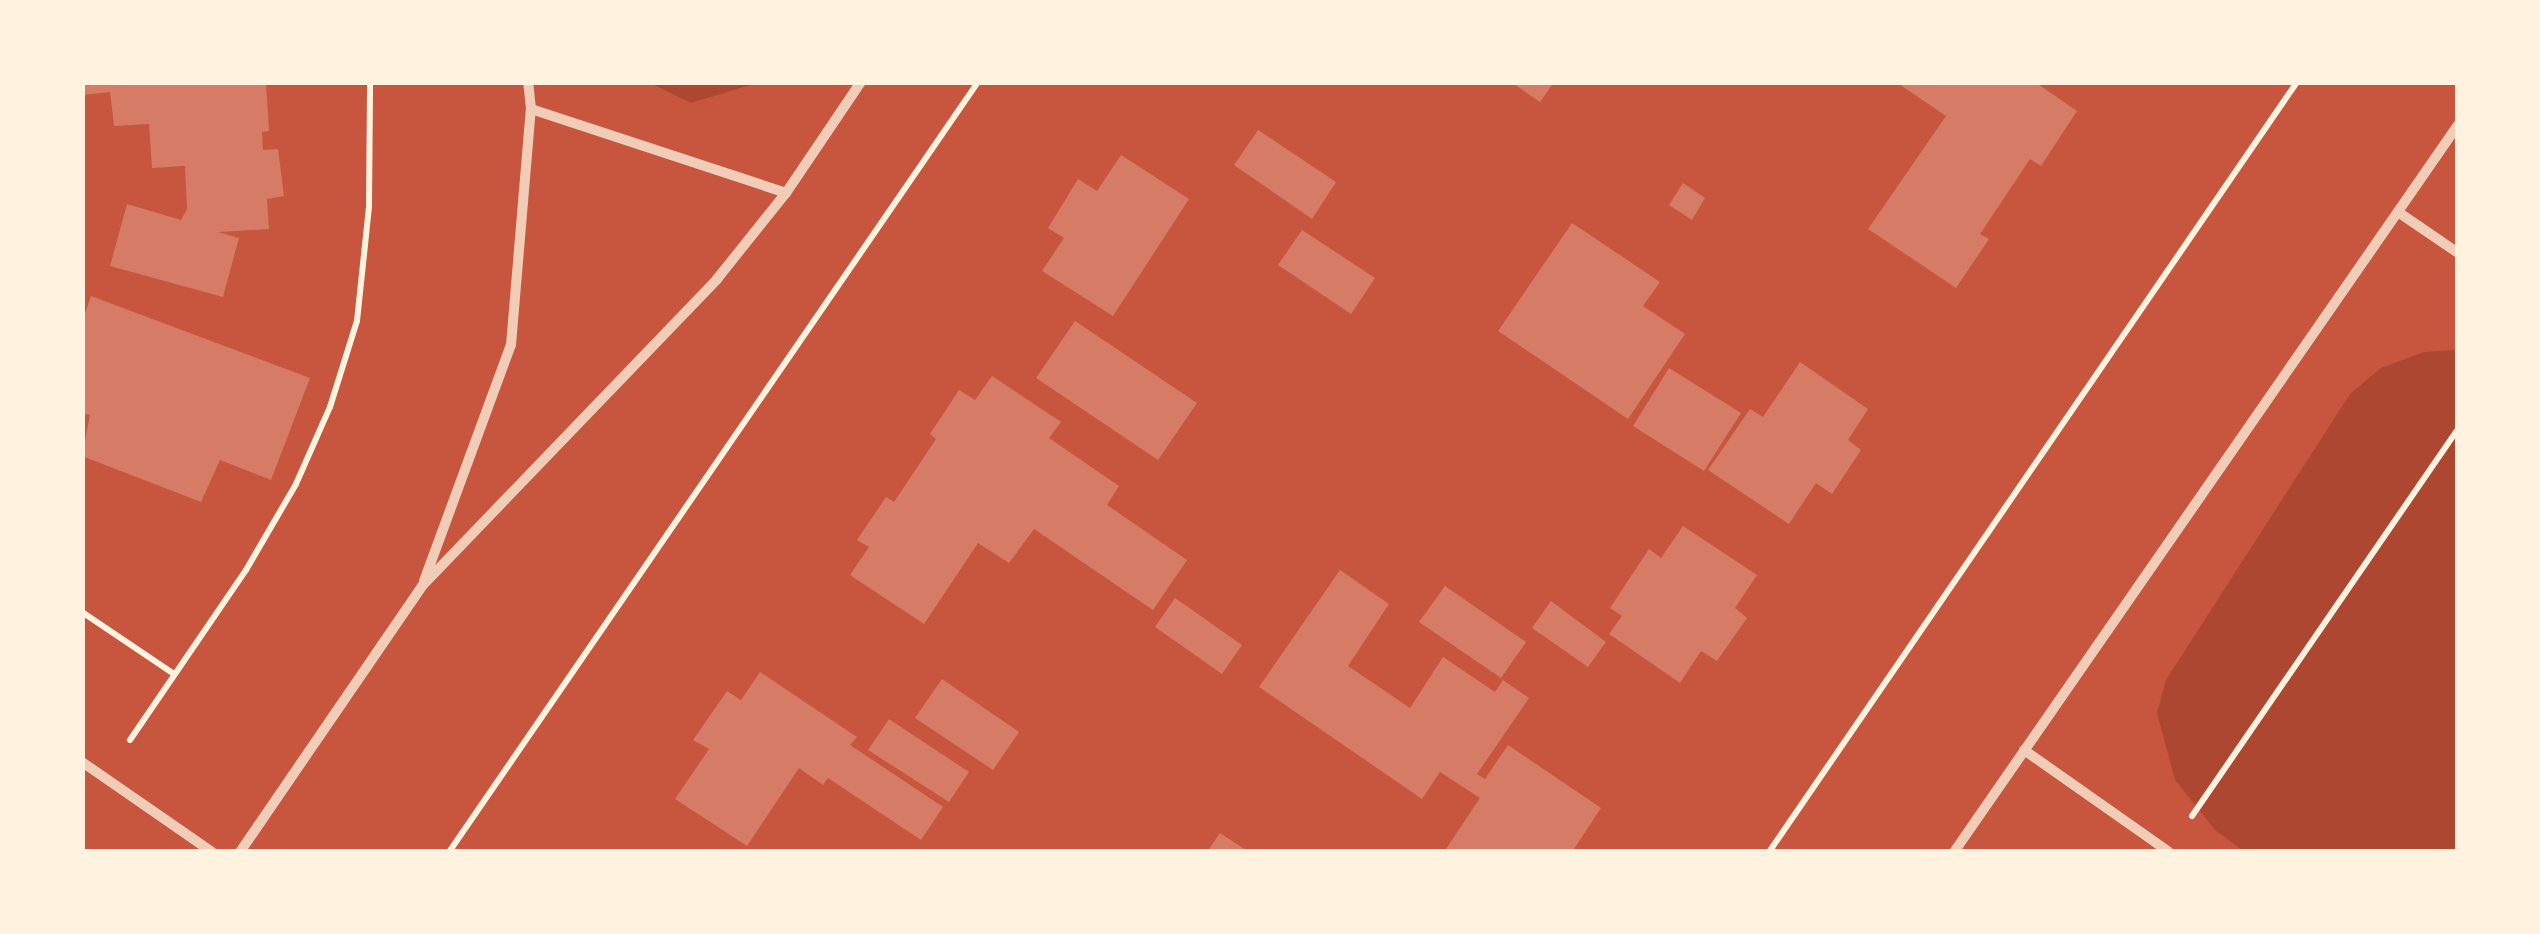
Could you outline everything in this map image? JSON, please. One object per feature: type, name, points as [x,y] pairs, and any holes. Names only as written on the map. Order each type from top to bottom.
[{"type":"street","points":[[422,586],[511,345],[531,109],[528,82]]},
{"type":"street","points":[[240,852],[422,586],[717,279],[786,193],[861,82]]},
{"type":"street","points":[[531,109],[786,193]]},
{"type":"street","points":[[1954,852],[2458,125]]},
{"type":"street","points":[[2398,212],[2458,253]]},
{"type":"street","points":[[2024,750],[2169,851]]},
{"type":"street","points":[[82,762],[212,852]]},
{"type":"path","points":[[82,612],[174,674],[246,570],[296,484],[330,406],[357,321],[369,206],[370,82]]},
{"type":"path","points":[[449,852],[978,82]]},
{"type":"path","points":[[1769,852],[2298,82]]},
{"type":"path","points":[[2169,851],[2458,430]]},
{"type":"shaded area","points":[[650,83],[757,83],[691,103]]},
{"type":"shaded area","points":[[2457,350],[2457,851],[2244,851],[2216,831],[2175,780],[2157,713],[2166,680],[2350,394],[2381,368],[2424,352]]},
{"type":"building","points":[[82,82],[266,82],[269,131],[262,132],[263,150],[278,149],[284,196],[267,199],[269,229],[218,232],[239,238],[223,297],[110,266],[127,204],[181,220],[187,209],[185,166],[152,168],[149,124],[114,126],[110,92],[82,95]]},
{"type":"building","points":[[1511,82],[1554,82],[1540,102]]},
{"type":"building","points":[[1896,82],[2035,82],[2077,111],[2041,166],[2030,159],[1980,234],[1989,239],[1956,288],[1868,229],[1946,116]]},
{"type":"building","points":[[1258,130],[1336,182],[1312,219],[1234,165]]},
{"type":"building","points":[[1121,155],[1189,199],[1113,316],[1042,271],[1064,238],[1048,228],[1078,179],[1097,191]]},
{"type":"building","points":[[1683,183],[1705,198],[1692,220],[1669,205]]},
{"type":"building","points":[[1572,223],[1660,282],[1643,306],[1685,334],[1628,419],[1498,331]]},
{"type":"building","points":[[1302,230],[1375,278],[1351,314],[1278,265]]},
{"type":"building","points":[[91,296],[310,378],[271,480],[220,460],[201,502],[82,456],[90,415],[82,413],[82,322]]},
{"type":"building","points":[[1075,321],[1197,403],[1158,460],[1036,378]]},
{"type":"building","points":[[1800,362],[1868,409],[1848,440],[1861,450],[1832,494],[1816,483],[1789,524],[1708,470],[1750,409],[1763,417]]},
{"type":"building","points":[[1669,368],[1741,413],[1704,471],[1633,426]]},
{"type":"building","points":[[992,376],[1061,422],[1049,438],[1119,486],[1107,505],[1187,560],[1153,610],[1034,529],[1009,563],[978,543],[924,624],[850,575],[869,547],[857,540],[886,497],[894,502],[936,439],[930,434],[959,390],[975,400]]},
{"type":"building","points":[[1683,526],[1757,575],[1735,608],[1747,618],[1717,661],[1701,651],[1680,683],[1609,634],[1622,616],[1610,608],[1649,549],[1661,558]]},
{"type":"building","points":[[1340,570],[1389,604],[1348,666],[1410,708],[1443,657],[1495,692],[1503,680],[1529,698],[1477,774],[1485,779],[1508,745],[1601,808],[1572,852],[1444,852],[1480,798],[1440,772],[1422,799],[1259,687]]},
{"type":"building","points":[[1445,586],[1526,642],[1501,678],[1419,622]]},
{"type":"building","points":[[1175,598],[1242,645],[1222,674],[1155,627]]},
{"type":"building","points":[[1551,601],[1606,642],[1588,667],[1532,628]]},
{"type":"building","points":[[760,672],[857,737],[850,745],[943,807],[921,840],[828,778],[823,785],[799,768],[747,846],[675,799],[709,749],[693,740],[727,691],[741,700]]},
{"type":"building","points":[[942,679],[1019,732],[993,770],[915,718]]},
{"type":"building","points":[[889,719],[969,772],[949,802],[868,750]]},
{"type":"building","points":[[1220,833],[1249,852],[1207,852]]}]
